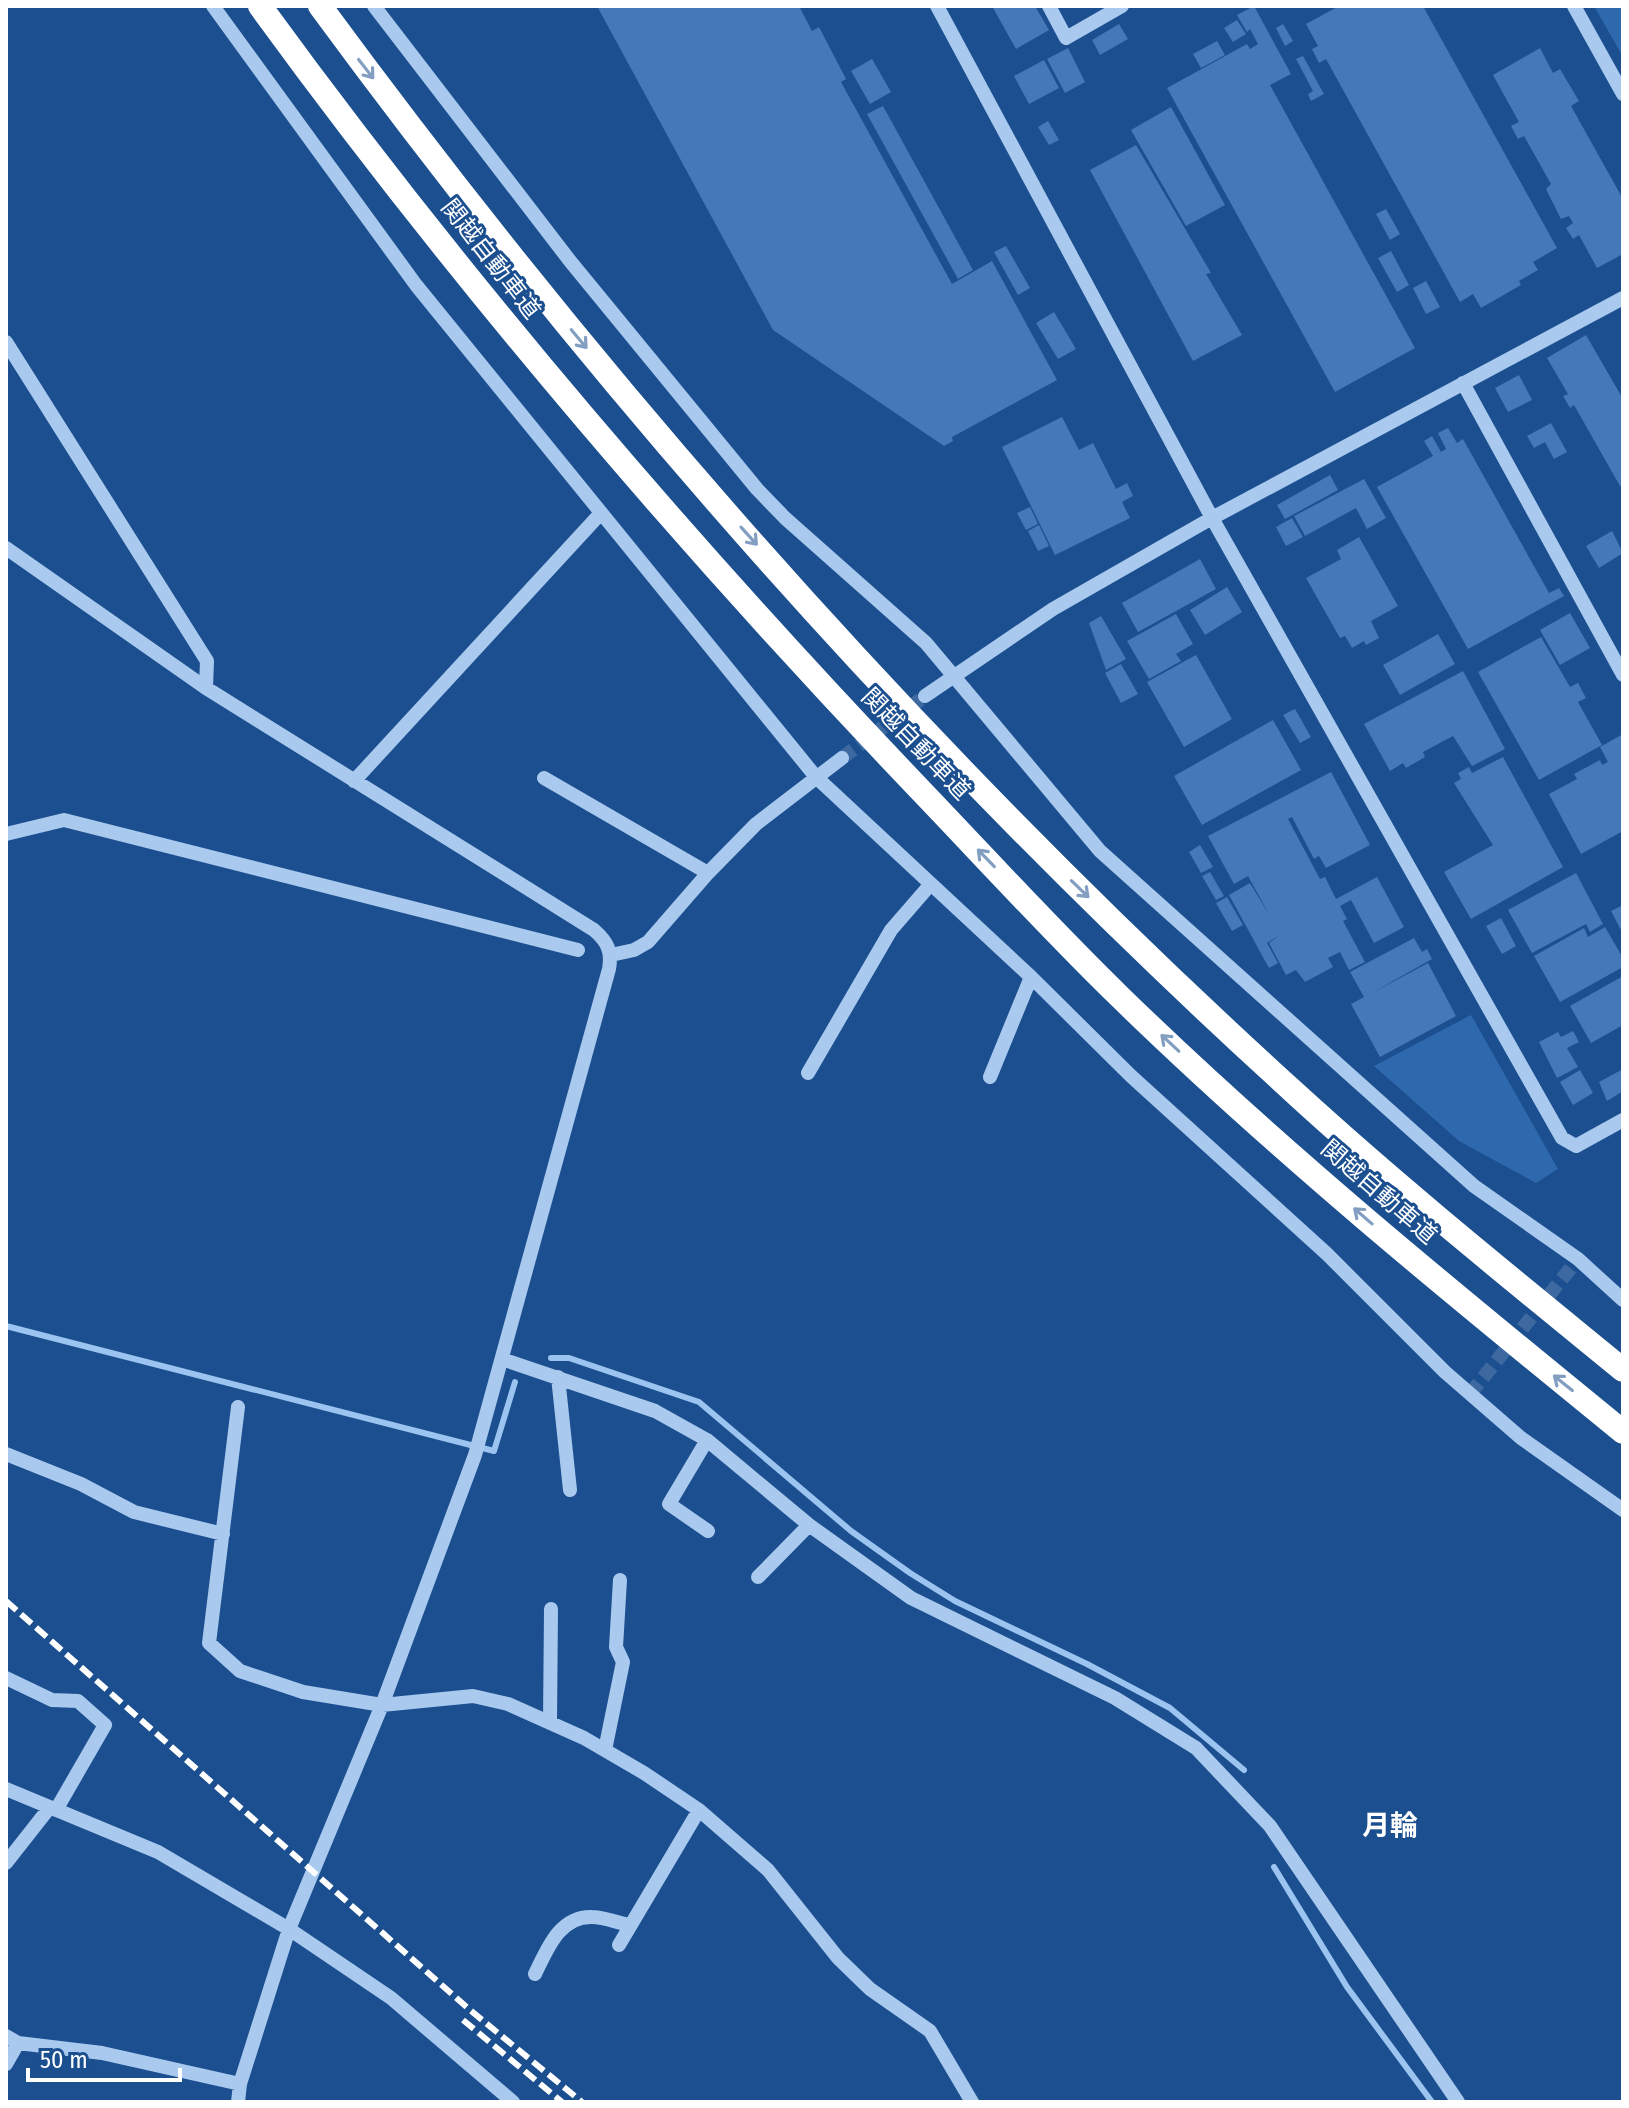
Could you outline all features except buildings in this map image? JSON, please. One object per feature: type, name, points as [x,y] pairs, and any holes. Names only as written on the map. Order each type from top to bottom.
[{"type":"highway","name":"関越自動車道","points":[[260,6],[329,99],[512,331],[670,518],[839,705],[1119,996],[1266,1131],[1458,1298],[1623,1432]]},
{"type":"highway","name":"関越自動車道","points":[[320,6],[565,322],[893,700],[1042,853],[1297,1096],[1491,1263],[1623,1370]]},
{"type":"street","points":[[213,6],[416,285],[816,777],[1031,977],[1131,1076],[1327,1254],[1445,1372],[1521,1438],[1623,1510]]},
{"type":"street","points":[[374,6],[570,261],[757,489],[785,518],[926,643],[1100,851],[1474,1186],[1578,1259],[1623,1300]]},
{"type":"street","points":[[937,6],[1212,518],[1562,1138],[1576,1146],[1623,1120]]},
{"type":"street","points":[[1049,6],[1066,38],[1122,6]]},
{"type":"street","points":[[1574,6],[1623,94]]},
{"type":"street","points":[[925,696],[1053,609],[1212,518],[1623,298]]},
{"type":"street","points":[[6,342],[207,661],[206,688]]},
{"type":"street","points":[[1463,383],[1623,675]]},
{"type":"street","points":[[354,781],[601,513]]},
{"type":"street","points":[[6,548],[206,688],[594,930],[605,941],[611,955],[477,1448],[382,1705],[289,1929],[240,2084],[238,2102]]},
{"type":"street","points":[[611,955],[634,950],[648,942],[756,824],[842,758]]},
{"type":"street","points":[[544,778],[708,873]]},
{"type":"street","points":[[6,834],[64,820],[578,950]]},
{"type":"street","points":[[808,1073],[891,930],[930,885]]},
{"type":"street","points":[[990,1077],[1031,977]]},
{"type":"street","points":[[502,1359],[655,1411],[707,1440],[809,1525],[911,1598],[1115,1698],[1196,1748],[1270,1826],[1458,2102]]},
{"type":"street","points":[[558,1377],[570,1490]]},
{"type":"street","points":[[238,1407],[209,1643],[240,1671],[303,1692],[382,1705],[473,1696],[508,1704],[605,1750],[644,1773],[699,1810],[768,1870],[848,1968],[870,1989],[930,2031],[972,2102]]},
{"type":"street","points":[[707,1440],[669,1504],[708,1531]]},
{"type":"street","points":[[6,1454],[81,1484],[134,1512],[223,1534]]},
{"type":"street","points":[[758,1577],[809,1525]]},
{"type":"street","points":[[605,1750],[623,1662],[616,1647],[620,1580]]},
{"type":"street","points":[[550,1723],[551,1609]]},
{"type":"street","points":[[6,1678],[52,1700],[78,1701],[105,1725],[53,1809],[6,1863]]},
{"type":"street","points":[[6,1789],[158,1852],[289,1929],[391,1998],[513,2102]]},
{"type":"street","points":[[619,1945],[699,1810]]},
{"type":"street","points":[[535,1974],[553,1938],[568,1923],[590,1917],[630,1925]]},
{"type":"street","points":[[6,2064],[12,2039],[102,2053],[240,2084]]},
{"type":"shaded area","points":[[1594,6],[1623,6],[1623,57]]},
{"type":"shaded area","points":[[1471,1015],[1558,1169],[1536,1183],[1459,1141],[1374,1066]]},
{"type":"waterway","points":[[6,1326],[494,1451],[515,1382]]},
{"type":"waterway","points":[[551,1358],[569,1358],[699,1402],[851,1531],[910,1573],[955,1601],[1087,1664],[1170,1708],[1244,1770]]},
{"type":"waterway","points":[[1274,1867],[1347,1987],[1432,2102]]},
{"type":"tunnel","points":[[842,758],[925,696]]},
{"type":"tunnel","points":[[1470,1394],[1578,1259]]},
{"type":"railway","points":[[6,1601],[470,2010],[582,2102]]},
{"type":"railway","points":[[463,2020],[562,2102]]},
{"type":"district","name":"月輪","points":[[1390,1825]]}]
